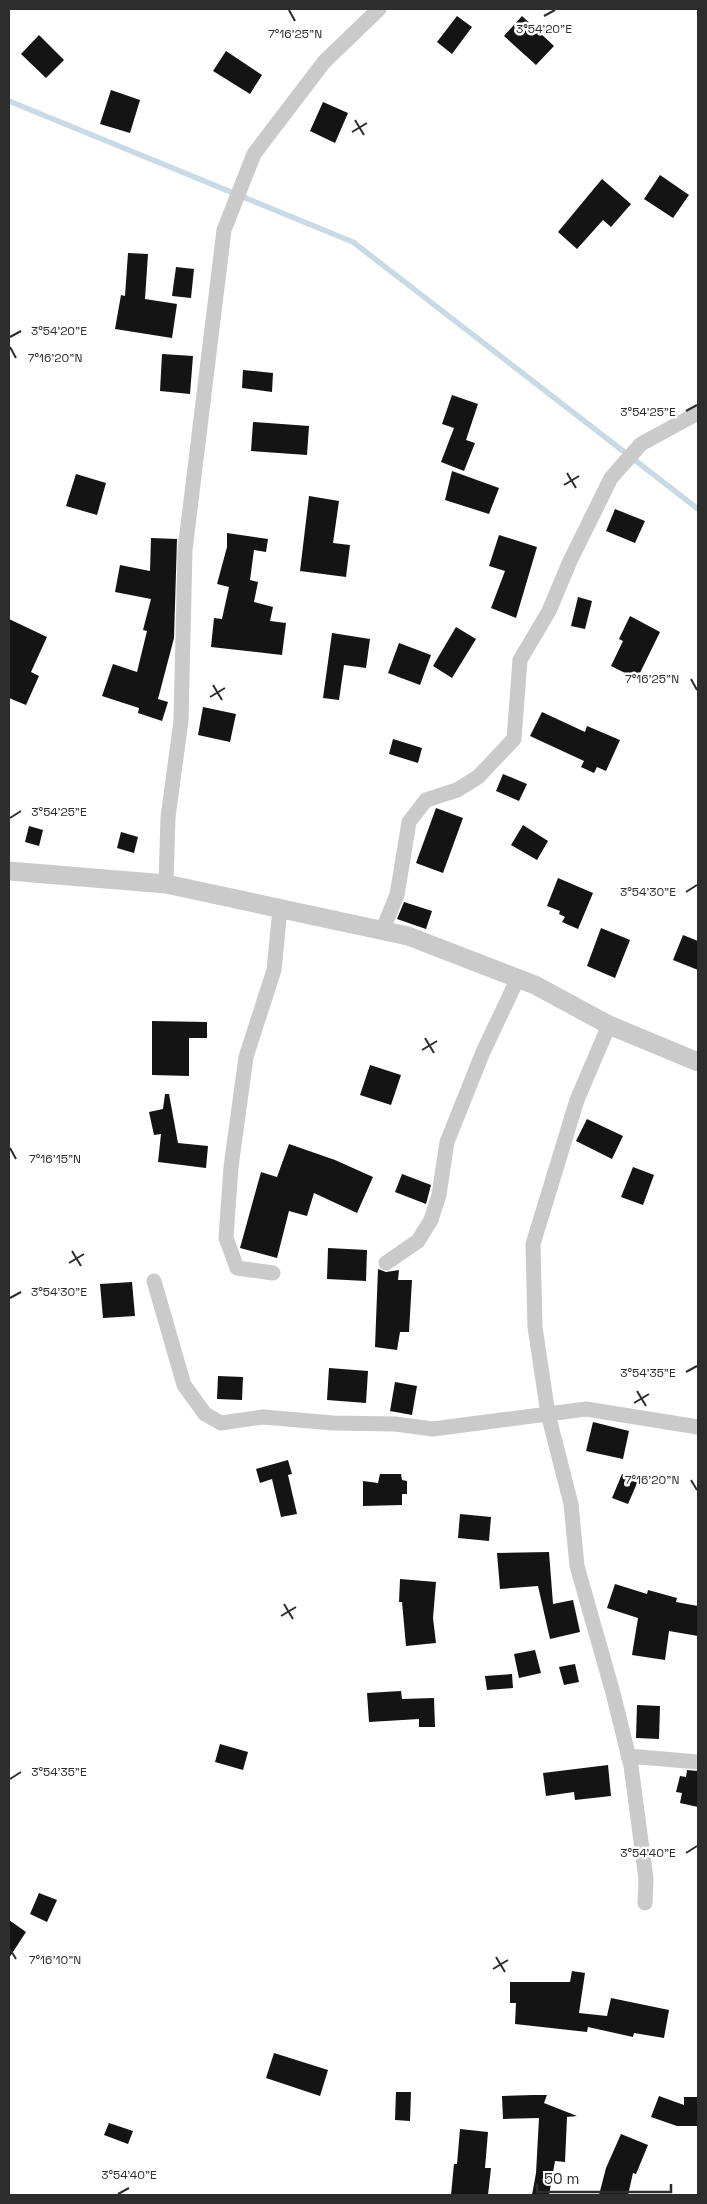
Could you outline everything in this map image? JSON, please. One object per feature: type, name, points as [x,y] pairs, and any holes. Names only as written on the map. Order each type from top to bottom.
[{"type":"street","points":[[166,884],[168,817],[181,721],[185,550],[224,230],[254,154],[324,62],[380,9]]},
{"type":"street","points":[[382,931],[397,894],[409,822],[426,800],[457,790],[478,777],[514,739],[520,660],[549,611],[570,561],[611,478],[641,444],[698,413]]},
{"type":"street","points":[[9,871],[166,884],[408,936],[518,978],[609,1025],[698,1062]]},
{"type":"street","points":[[273,1273],[237,1268],[226,1238],[231,1167],[246,1057],[274,970],[280,908]]},
{"type":"street","points":[[386,1263],[418,1241],[431,1220],[439,1195],[447,1142],[483,1052],[518,978]]},
{"type":"street","points":[[609,1025],[577,1100],[533,1244],[535,1327],[548,1414],[571,1504],[577,1566],[613,1693],[628,1756],[646,1879],[645,1904]]},
{"type":"street","points":[[154,1281],[184,1385],[205,1414],[221,1423],[263,1417],[333,1423],[395,1424],[433,1429],[586,1409],[698,1427]]},
{"type":"street","points":[[628,1756],[698,1762]]},
{"type":"building","points":[[457,16],[472,27],[452,54],[437,42]]},
{"type":"building","points":[[522,16],[554,46],[536,65],[504,36]]},
{"type":"building","points":[[39,35],[64,60],[46,78],[21,54]]},
{"type":"building","points":[[226,51],[262,75],[250,94],[213,71]]},
{"type":"building","points":[[111,90],[140,100],[130,133],[100,124]]},
{"type":"building","points":[[323,102],[348,113],[335,143],[310,131]]},
{"type":"building","points":[[660,175],[689,195],[673,218],[644,199]]},
{"type":"building","points":[[602,179],[631,204],[611,227],[603,220],[577,249],[558,232]]},
{"type":"building","points":[[128,253],[148,254],[145,299],[177,304],[172,338],[115,329],[121,295],[125,296]]},
{"type":"building","points":[[176,267],[194,269],[191,298],[172,296]]},
{"type":"building","points":[[162,354],[193,356],[190,394],[160,391]]},
{"type":"building","points":[[243,370],[273,373],[272,392],[242,388]]},
{"type":"building","points":[[452,395],[478,404],[466,440],[475,443],[464,471],[441,462],[454,428],[442,424]]},
{"type":"building","points":[[253,422],[309,426],[307,455],[251,451]]},
{"type":"building","points":[[452,471],[499,488],[489,514],[445,500]]},
{"type":"building","points":[[76,474],[106,483],[97,515],[66,506]]},
{"type":"building","points":[[309,496],[339,501],[333,543],[350,545],[346,577],[300,571]]},
{"type":"building","points":[[615,509],[645,521],[635,543],[606,531]]},
{"type":"building","points":[[227,533],[268,539],[266,552],[254,550],[250,580],[258,582],[254,602],[273,607],[270,621],[286,623],[282,655],[211,647],[214,618],[222,619],[229,587],[217,584],[227,547]]},
{"type":"building","points":[[499,535],[537,547],[516,618],[491,608],[505,571],[489,566]]},
{"type":"building","points":[[151,538],[177,539],[174,638],[158,699],[168,702],[162,721],[138,713],[139,708],[102,696],[113,664],[137,672],[147,631],[143,630],[151,599],[115,592],[120,565],[150,571]]},
{"type":"building","points":[[578,597],[592,601],[585,629],[571,626]]},
{"type":"building","points":[[630,616],[660,632],[637,679],[611,666],[623,641],[619,639]]},
{"type":"building","points":[[9,619],[47,637],[31,672],[39,676],[26,705],[9,698]]},
{"type":"building","points":[[456,627],[476,639],[452,678],[433,666]]},
{"type":"building","points":[[332,633],[370,639],[366,668],[344,665],[339,700],[323,698]]},
{"type":"building","points":[[399,643],[431,655],[420,685],[388,673]]},
{"type":"building","points":[[203,707],[236,714],[230,742],[198,735]]},
{"type":"building","points":[[542,712],[585,732],[587,726],[620,740],[606,771],[597,767],[594,773],[581,767],[584,761],[530,736]]},
{"type":"building","points":[[393,739],[422,748],[418,763],[389,754]]},
{"type":"building","points":[[503,774],[527,784],[519,801],[496,791]]},
{"type":"building","points":[[436,808],[463,818],[443,873],[416,863]]},
{"type":"building","points":[[523,825],[548,841],[537,860],[511,845]]},
{"type":"building","points":[[29,826],[43,830],[39,846],[25,842]]},
{"type":"building","points":[[121,832],[138,837],[134,853],[117,848]]},
{"type":"building","points":[[558,878],[593,893],[578,929],[562,922],[565,917],[559,914],[560,911],[547,906]]},
{"type":"building","points":[[404,902],[432,911],[426,929],[397,919]]},
{"type":"building","points":[[601,928],[630,940],[615,978],[587,966]]},
{"type":"building","points":[[683,935],[698,941],[698,970],[673,960]]},
{"type":"building","points":[[152,1021],[207,1022],[207,1038],[189,1038],[189,1076],[152,1075]]},
{"type":"building","points":[[370,1065],[401,1075],[391,1105],[360,1095]]},
{"type":"building","points":[[165,1094],[169,1094],[178,1143],[208,1146],[206,1168],[158,1162],[161,1134],[154,1135],[149,1112],[163,1109]]},
{"type":"building","points":[[587,1119],[623,1136],[612,1159],[576,1141]]},
{"type":"building","points":[[289,1144],[335,1160],[373,1177],[357,1213],[314,1193],[307,1216],[289,1211],[277,1258],[240,1248],[261,1172],[277,1177]]},
{"type":"building","points":[[633,1167],[654,1175],[643,1205],[621,1197]]},
{"type":"building","points":[[402,1174],[431,1185],[426,1204],[395,1192]]},
{"type":"building","points":[[328,1248],[367,1250],[366,1281],[327,1279]]},
{"type":"building","points":[[378,1269],[386,1272],[399,1270],[398,1280],[412,1280],[409,1332],[400,1332],[397,1350],[375,1347]]},
{"type":"building","points":[[132,1282],[135,1316],[103,1318],[100,1284]]},
{"type":"building","points":[[329,1368],[368,1371],[366,1403],[327,1400]]},
{"type":"building","points":[[218,1376],[243,1377],[242,1400],[217,1399]]},
{"type":"building","points":[[395,1382],[417,1386],[412,1415],[390,1411]]},
{"type":"building","points":[[593,1422],[629,1431],[623,1459],[586,1451]]},
{"type":"building","points":[[288,1460],[292,1474],[288,1475],[297,1514],[281,1517],[272,1479],[260,1483],[256,1469]]},
{"type":"building","points":[[380,1474],[401,1474],[402,1480],[407,1481],[407,1494],[402,1494],[402,1505],[363,1506],[363,1481],[378,1483]]},
{"type":"building","points":[[622,1474],[638,1481],[628,1504],[612,1498]]},
{"type":"building","points":[[460,1514],[491,1517],[489,1541],[458,1538]]},
{"type":"building","points":[[549,1552],[553,1604],[573,1600],[580,1632],[550,1639],[538,1586],[500,1589],[497,1553]]},
{"type":"building","points":[[400,1579],[436,1582],[433,1618],[436,1643],[406,1646],[402,1602],[399,1602]]},
{"type":"building","points":[[615,1584],[647,1594],[648,1590],[677,1598],[676,1602],[698,1606],[698,1636],[669,1631],[665,1660],[632,1655],[638,1618],[607,1608]]},
{"type":"building","points":[[535,1650],[541,1673],[519,1678],[514,1654]]},
{"type":"building","points":[[575,1664],[579,1682],[564,1685],[559,1667]]},
{"type":"building","points":[[512,1674],[513,1688],[487,1690],[485,1676]]},
{"type":"building","points":[[401,1691],[402,1699],[434,1698],[435,1727],[419,1727],[419,1719],[369,1722],[367,1693]]},
{"type":"building","points":[[637,1705],[660,1706],[659,1739],[636,1738]]},
{"type":"building","points":[[220,1744],[248,1752],[243,1770],[215,1762]]},
{"type":"building","points":[[608,1765],[611,1796],[575,1800],[574,1792],[546,1796],[543,1773]]},
{"type":"building","points":[[687,1770],[698,1771],[698,1807],[680,1803],[682,1793],[676,1792],[680,1776],[686,1777]]},
{"type":"building","points":[[39,1893],[57,1900],[47,1922],[30,1914]]},
{"type":"building","points":[[9,1920],[26,1932],[9,1958]]},
{"type":"building","points":[[572,1971],[585,1973],[579,2013],[607,2016],[611,1998],[669,2010],[664,2038],[634,2033],[633,2037],[588,2027],[587,2032],[515,2024],[516,2003],[510,2003],[510,1982],[570,1982]]},
{"type":"building","points":[[274,2053],[328,2070],[320,2096],[266,2078]]},
{"type":"building","points":[[396,2092],[411,2092],[410,2121],[395,2120]]},
{"type":"building","points":[[547,2095],[544,2103],[577,2116],[567,2117],[565,2162],[555,2161],[549,2195],[532,2195],[536,2173],[539,2118],[503,2119],[502,2096]]},
{"type":"building","points":[[659,2096],[684,2105],[684,2097],[698,2097],[698,2126],[677,2126],[651,2117]]},
{"type":"building","points":[[109,2123],[133,2131],[128,2144],[104,2135]]},
{"type":"building","points":[[460,2129],[488,2132],[485,2168],[491,2168],[488,2195],[451,2195],[454,2164],[457,2164]]},
{"type":"building","points":[[621,2134],[648,2145],[636,2174],[633,2173],[628,2195],[599,2195],[606,2168]]},
{"type":"waterway","points":[[9,101],[353,242],[698,509]]}]
